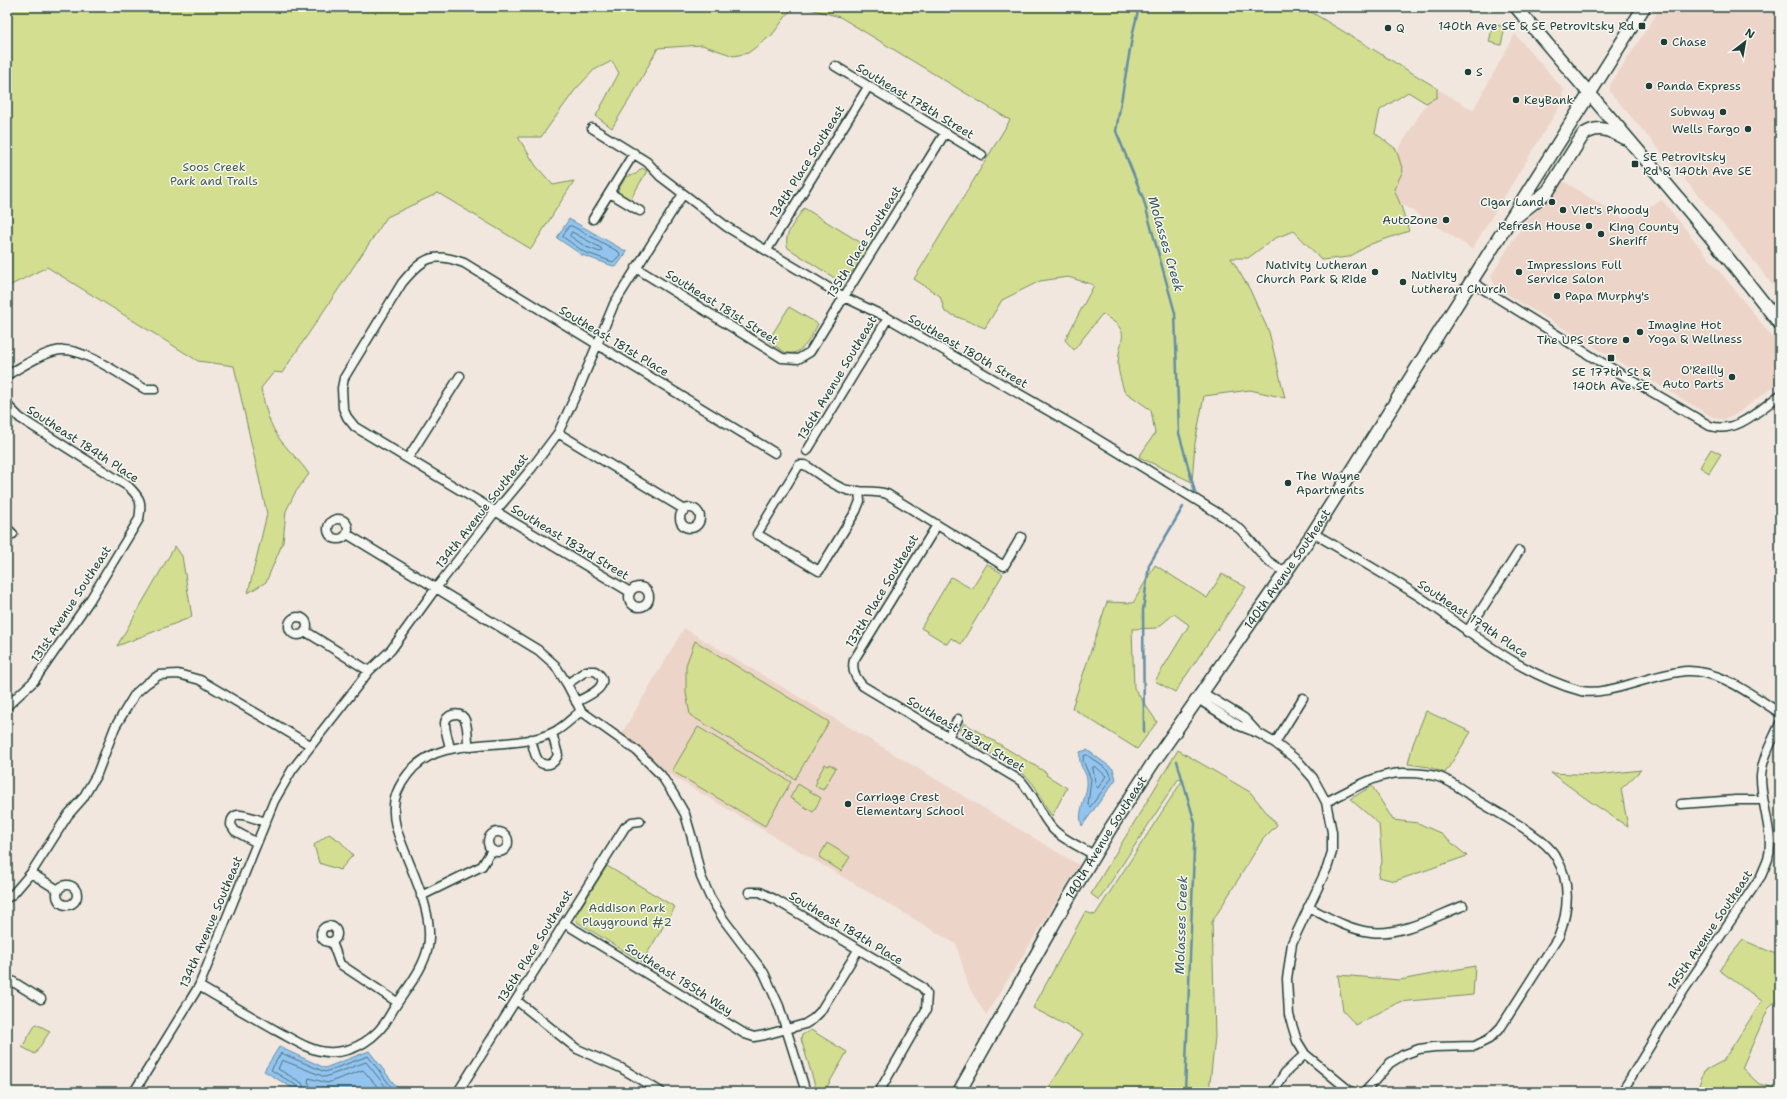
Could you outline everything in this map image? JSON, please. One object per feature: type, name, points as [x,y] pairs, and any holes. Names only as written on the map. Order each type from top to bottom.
[{"type":"main road","points":[[1516,7],[1743,275],[1780,324]]},
{"type":"main road","name":"140th Avenue Southeast","points":[[959,1092],[1094,855],[1153,763],[1313,533],[1591,94],[1644,7]]},
{"type":"main road","points":[[1509,223],[1548,190],[1583,135],[1588,131],[1604,128],[1627,139]]},
{"type":"street","name":"Southeast 178th Street","points":[[835,66],[982,155]]},
{"type":"street","name":"134th Place Southeast","points":[[767,250],[868,86]]},
{"type":"street","name":"Southeast 180th Street","points":[[592,128],[647,162],[660,176],[727,227],[844,297],[888,318],[1093,437],[1224,517],[1241,530],[1268,561],[1286,573]]},
{"type":"street","name":"135th Place Southeast","points":[[798,359],[810,352],[946,133]]},
{"type":"street","points":[[593,219],[634,154]]},
{"type":"street","points":[[610,193],[640,211]]},
{"type":"street","name":"134th Avenue Southeast","points":[[134,1092],[199,986],[274,801],[292,770],[369,671],[391,650],[436,588],[495,512],[531,469],[558,432],[579,388],[614,304],[683,194]]},
{"type":"street","name":"Southeast 181st Place","points":[[343,404],[342,388],[344,378],[402,283],[413,269],[425,259],[437,257],[452,259],[464,264],[776,453]]},
{"type":"street","name":"Southeast 181st Street","points":[[636,268],[782,358],[798,359]]},
{"type":"street","points":[[1472,282],[1682,411],[1710,426],[1722,429],[1739,424],[1780,395]]},
{"type":"street","name":"136th Avenue Southeast","points":[[807,451],[888,318]]},
{"type":"street","points":[[7,375],[44,356],[61,350],[76,351],[145,389],[155,389]]},
{"type":"street","points":[[408,458],[460,376]]},
{"type":"street","name":"Southeast 183rd Street","points":[[343,404],[348,417],[356,427],[630,592]]},
{"type":"street","name":"Southeast 184th Place","points":[[7,405],[20,418],[129,486],[138,496],[142,506]]},
{"type":"street","points":[[558,432],[685,510]]},
{"type":"street","points":[[858,491],[860,501],[856,511],[819,571],[757,534],[799,465],[804,465],[843,489],[876,491],[887,494],[1004,566],[1021,537]]},
{"type":"street","name":"131st Avenue Southeast","points":[[7,706],[34,681],[90,600],[140,519],[142,506]]},
{"type":"street","name":"137th Place Southeast","points":[[854,672],[852,666],[854,660],[937,524]]},
{"type":"street","points":[[7,528],[13,534]]},
{"type":"street","name":"Southeast 179th Place","points":[[1313,533],[1419,597],[1467,632],[1522,666],[1556,683],[1583,691],[1611,689],[1671,673],[1688,671],[1707,674],[1722,679],[1737,686],[1780,713]]},
{"type":"street","points":[[347,534],[538,650],[555,665],[581,711],[594,722],[637,751],[661,775],[685,814],[701,877],[710,897],[724,920],[764,973],[778,1006],[806,1092]]},
{"type":"street","points":[[1467,632],[1520,551]]},
{"type":"street","points":[[306,631],[369,671]]},
{"type":"street","points":[[567,684],[586,671],[595,671],[601,677],[602,681],[599,689],[576,702]]},
{"type":"street","name":"Southeast 183rd Street","points":[[854,672],[857,680],[863,686],[1021,781],[1034,796],[1053,830],[1094,855]]},
{"type":"street","points":[[7,898],[13,894],[30,873],[68,815],[83,798],[97,774],[115,728],[135,694],[146,684],[160,675],[178,674],[200,680],[310,745]]},
{"type":"street","points":[[1201,696],[1240,726],[1258,733],[1275,743],[1298,761],[1314,778],[1326,802],[1332,832],[1332,852],[1327,868],[1292,942],[1287,979],[1289,1015],[1291,1026],[1297,1041],[1305,1054],[1351,1092]]},
{"type":"street","points":[[1275,743],[1302,698]]},
{"type":"street","points":[[199,986],[303,1045],[326,1052],[344,1052],[366,1043],[384,1026],[397,1002],[418,971],[428,948],[428,922],[421,896],[395,826],[394,806],[400,787],[409,773],[422,760],[450,749],[531,739],[552,733],[581,711]]},
{"type":"street","points":[[450,749],[445,724],[448,717],[454,714],[461,715],[465,720],[468,747]]},
{"type":"street","points":[[948,737],[958,719]]},
{"type":"street","name":"145th Avenue Southeast","points":[[1622,1092],[1684,990],[1761,876],[1768,858],[1770,844],[1762,800],[1761,774],[1765,756],[1780,723]]},
{"type":"street","points":[[531,739],[538,761],[548,764],[555,761],[558,755],[552,733]]},
{"type":"street","points":[[1326,802],[1383,775],[1404,773],[1425,774],[1443,779],[1537,837],[1556,856],[1565,876],[1567,897],[1565,919],[1559,936],[1501,1027],[1489,1039],[1475,1046],[1434,1047],[1419,1049],[1403,1054],[1390,1063],[1366,1092]]},
{"type":"street","points":[[1681,804],[1736,800],[1762,800]]},
{"type":"street","points":[[257,843],[235,831],[231,825],[232,818],[241,814],[265,822]]},
{"type":"street","name":"136th Place Southeast","points":[[458,1092],[625,827],[632,822],[640,820]]},
{"type":"street","points":[[421,896],[482,866],[492,850]]},
{"type":"street","points":[[30,873],[58,890]]},
{"type":"street","name":"Southeast 184th Place","points":[[749,892],[760,892],[774,898],[922,988],[927,994],[926,1010],[879,1092]]},
{"type":"street","points":[[1308,907],[1349,926],[1371,932],[1392,932],[1463,906]]},
{"type":"street","name":"Southeast 185th Way","points":[[564,923],[746,1034],[754,1037],[786,1030],[805,1024],[813,1019],[820,1012],[858,950]]},
{"type":"street","points":[[332,942],[340,964],[397,1002]]},
{"type":"street","points":[[7,978],[41,999]]},
{"type":"street","points":[[516,1000],[577,1049],[621,1068],[661,1092]]},
{"type":"street","points":[[1272,1092],[1285,1073],[1305,1054]]},
{"type":"shaded area","points":[[1661,7],[1780,7],[1780,302],[1776,297],[1778,292],[1749,255],[1610,92],[1610,85]]},
{"type":"shaded area","points":[[1515,34],[1564,90],[1562,94],[1565,98],[1472,249],[1375,187],[1436,88],[1473,110]]},
{"type":"shaded area","points":[[1560,179],[1624,219],[1662,200],[1780,346],[1780,382],[1732,417],[1723,420],[1714,418],[1496,288],[1491,276],[1514,238]]},
{"type":"shaded area","name":"Carriage Crest Elementary School","points":[[684,628],[1079,865],[986,1015],[969,988],[956,944],[616,743]]},
{"type":"green space","name":"Soos Creek Park and Trails","points":[[7,7],[793,7],[772,35],[748,53],[734,56],[702,45],[658,48],[612,128],[596,116],[619,73],[612,61],[594,70],[575,90],[541,137],[518,137],[536,166],[553,185],[574,181],[531,249],[438,193],[387,217],[282,373],[274,372],[261,388],[273,429],[281,441],[303,465],[309,474],[295,493],[286,511],[283,542],[266,582],[248,593],[267,514],[234,366],[198,361],[47,267],[7,287]]},
{"type":"green space","points":[[803,7],[1303,7],[1437,88],[1437,97],[1426,103],[1408,92],[1380,110],[1375,133],[1396,149],[1403,171],[1394,189],[1409,231],[1371,244],[1349,257],[1322,260],[1294,231],[1275,238],[1248,258],[1231,258],[1250,290],[1269,332],[1285,398],[1250,390],[1204,396],[1195,443],[1192,482],[1139,457],[1155,433],[1151,410],[1124,391],[1118,367],[1122,335],[1118,326],[1102,314],[1074,350],[1065,340],[1094,285],[1068,277],[1040,281],[1002,300],[985,328],[945,312],[940,296],[914,279],[1010,120],[840,17]]},
{"type":"green space","points":[[1493,24],[1505,27],[1501,45],[1489,42]]},
{"type":"green space","points":[[642,168],[647,171],[630,200],[618,193],[618,190],[626,177],[636,174]]},
{"type":"green space","points":[[804,208],[868,247],[859,263],[846,277],[836,279],[788,248],[787,238],[789,233],[794,222]]},
{"type":"green space","points":[[789,307],[818,324],[806,344],[798,351],[793,353],[787,353],[768,341]]},
{"type":"green space","points":[[1711,449],[1721,454],[1709,473],[1700,467]]},
{"type":"green space","points":[[175,546],[182,556],[192,617],[117,646]]},
{"type":"green space","points":[[987,564],[1003,574],[961,644],[951,638],[947,644],[921,628],[951,577],[972,589]]},
{"type":"green space","points":[[1155,565],[1207,598],[1222,574],[1246,587],[1175,692],[1155,681],[1189,625],[1174,614],[1157,628],[1132,629],[1134,688],[1157,722],[1137,749],[1072,708],[1107,602],[1133,603]]},
{"type":"green space","points":[[695,641],[829,722],[795,779],[690,715],[686,693],[686,665]]},
{"type":"green space","points":[[1426,711],[1471,732],[1445,773],[1429,767],[1408,764],[1413,744]]},
{"type":"green space","points":[[964,723],[1047,773],[1046,775],[1067,788],[1052,816],[1029,779],[1007,763],[963,738],[960,731]]},
{"type":"green space","points":[[698,727],[791,782],[765,826],[672,771]]},
{"type":"green space","points":[[1178,750],[1250,792],[1277,825],[1263,839],[1212,922],[1215,1037],[1209,1092],[1046,1092],[1083,1034],[1033,1008],[1085,912],[1095,915],[1182,781],[1179,778],[1099,900],[1091,894]]},
{"type":"green space","points":[[825,764],[828,766],[829,764],[836,768],[823,790],[815,786],[816,780]]},
{"type":"green space","points":[[1641,770],[1621,789],[1628,827],[1551,773],[1597,775]]},
{"type":"green space","points":[[798,784],[821,798],[813,812],[790,798]]},
{"type":"green space","points":[[1372,786],[1393,820],[1418,823],[1440,833],[1467,856],[1395,881],[1378,877],[1382,862],[1379,824],[1350,799]]},
{"type":"green space","points":[[329,834],[340,841],[353,855],[340,870],[319,863],[314,845]]},
{"type":"green space","points":[[827,843],[850,857],[841,871],[819,857]]},
{"type":"green space","name":"Addison Park Playground #2","points":[[607,866],[675,907],[642,962],[577,922],[576,915]]},
{"type":"green space","points":[[1743,940],[1780,956],[1780,997],[1769,1007],[1742,1068],[1759,1084],[1780,1089],[1780,1092],[1709,1092],[1699,1085],[1704,1071],[1723,1061],[1762,1001],[1719,970]]},
{"type":"green space","points":[[1475,966],[1473,995],[1399,1002],[1356,1025],[1343,1011],[1338,975],[1400,980]]},
{"type":"green space","points":[[36,1024],[50,1031],[35,1054],[22,1047]]},
{"type":"green space","points":[[811,1030],[847,1052],[824,1092],[817,1092],[801,1039],[802,1035]]},
{"type":"water","points":[[569,219],[627,252],[616,267],[582,255],[557,238]]},
{"type":"water","points":[[1087,750],[1113,769],[1116,779],[1082,826],[1081,809],[1086,791],[1087,779],[1081,765],[1080,752]]},
{"type":"water","points":[[279,1047],[325,1068],[369,1051],[399,1090],[398,1092],[299,1092],[264,1071]]},
{"type":"waterway","name":"Molasses Creek","points":[[1139,7],[1133,32],[1116,131],[1143,198],[1175,313],[1179,433],[1195,492]]},
{"type":"waterway","name":"Molasses Creek","points":[[1144,732],[1143,610],[1149,565],[1183,507]]},
{"type":"waterway","name":"Molasses Creek","points":[[1177,761],[1195,823],[1185,1092]]},
{"type":"place","name":"140th Ave SE & SE Petrovitsky Rd","points":[[1642,26]]},
{"type":"place","name":"Q","points":[[1388,28]]},
{"type":"place","name":"Chase","points":[[1664,42]]},
{"type":"place","name":"S","points":[[1468,72]]},
{"type":"place","name":"Panda Express","points":[[1649,86]]},
{"type":"place","name":"KeyBank","points":[[1516,100]]},
{"type":"place","name":"Subway","points":[[1723,112]]},
{"type":"place","name":"Wells Fargo","points":[[1748,129]]},
{"type":"place","name":"SE Petrovitsky Rd & 140th Ave SE","points":[[1635,164]]},
{"type":"place","name":"Cigar Land","points":[[1552,202]]},
{"type":"place","name":"Viet's Phoody","points":[[1563,210]]},
{"type":"place","name":"AutoZone","points":[[1446,220]]},
{"type":"place","name":"Refresh House","points":[[1589,226]]},
{"type":"place","name":"King County Sheriff","points":[[1601,234]]},
{"type":"place","name":"Nativity Lutheran Church Park & Ride","points":[[1375,272]]},
{"type":"place","name":"Impressions Full Service Salon","points":[[1519,272]]},
{"type":"place","name":"Nativity Lutheran Church","points":[[1403,282]]},
{"type":"place","name":"Papa Murphy's","points":[[1557,296]]},
{"type":"place","name":"Imagine Hot Yoga & Wellness","points":[[1640,332]]},
{"type":"place","name":"The UPS Store","points":[[1626,340]]},
{"type":"place","name":"SE 177th St & 140th Ave SE","points":[[1611,358]]},
{"type":"place","name":"O'Reilly Auto Parts","points":[[1732,377]]},
{"type":"place","name":"The Wayne Apartments","points":[[1288,483]]},
{"type":"place","name":"Carriage Crest Elementary School","points":[[848,804]]}]
